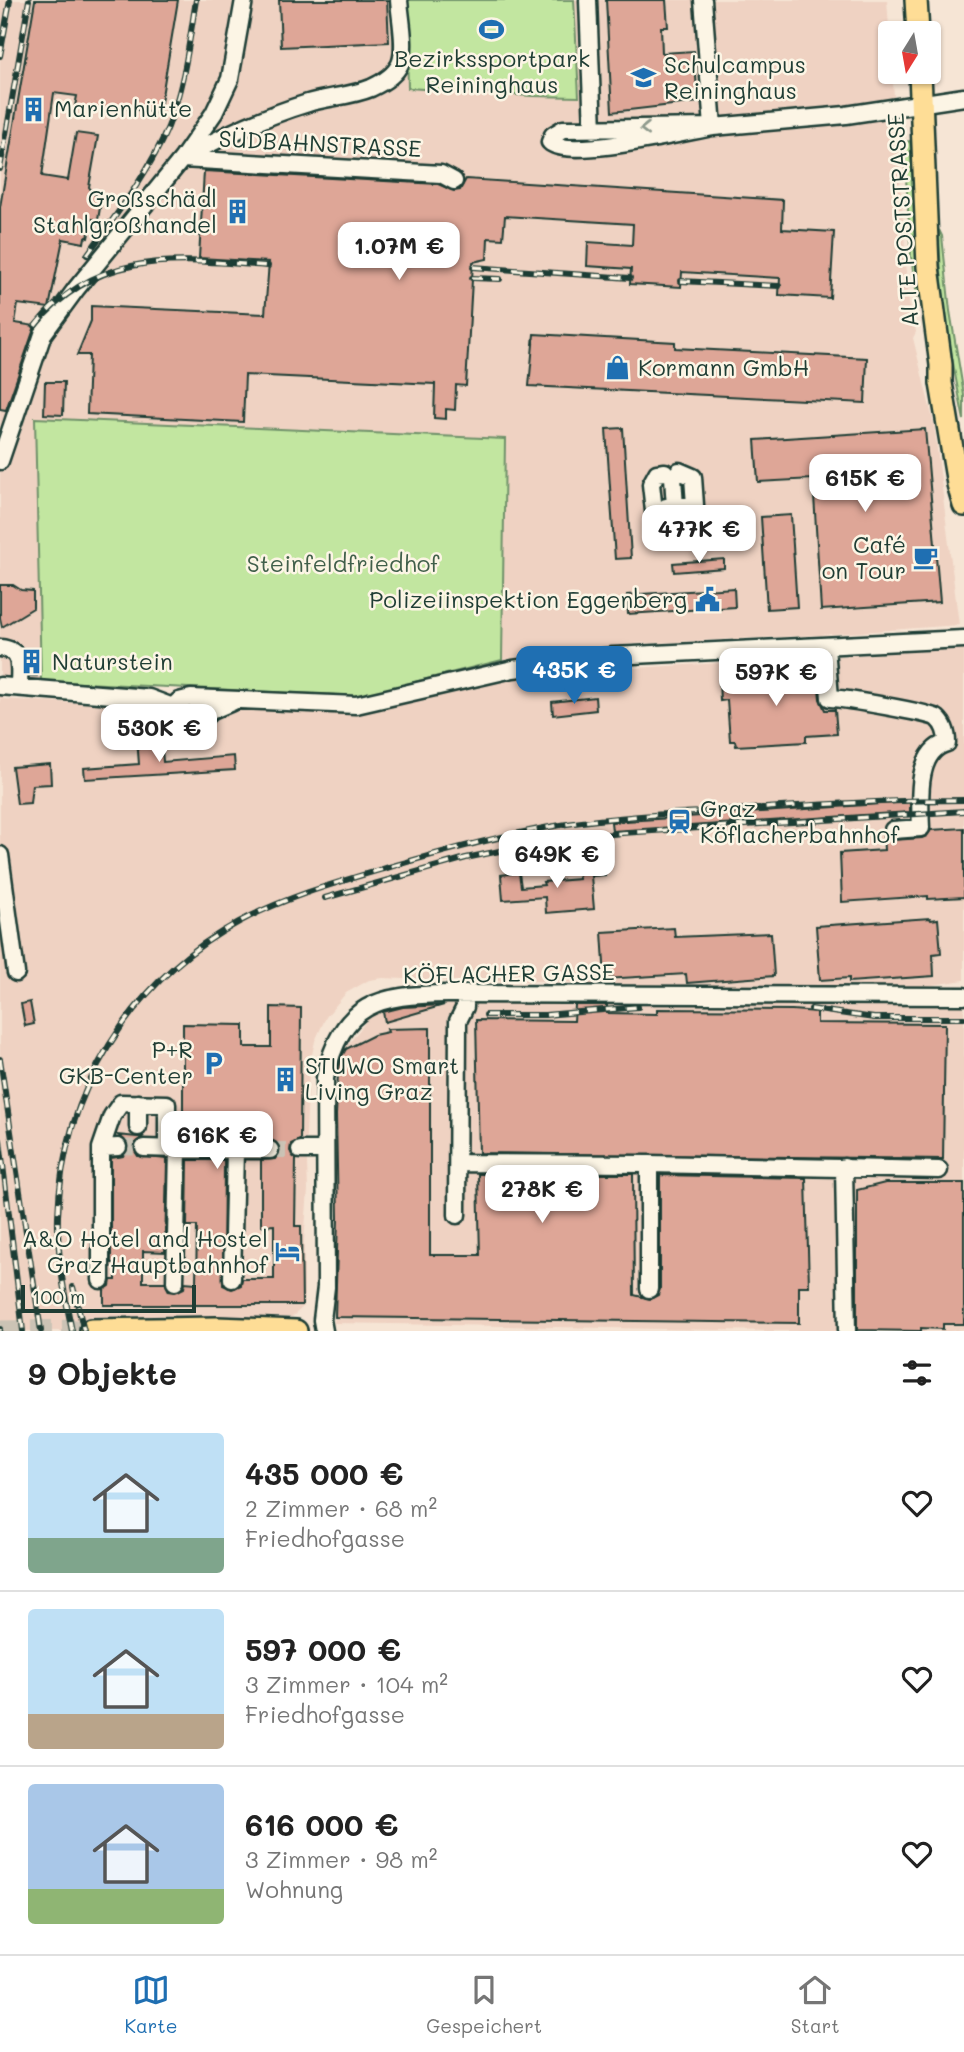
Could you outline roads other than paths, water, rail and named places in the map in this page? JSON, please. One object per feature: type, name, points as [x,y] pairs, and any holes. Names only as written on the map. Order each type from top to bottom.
[{"type":"main road","points":[[916,0],[917,21]]},
{"type":"main road","name":"ALTE POSTSTRASSE","points":[[920,84],[928,267],[941,383],[964,505]]},
{"type":"main road","name":"ALTE POSTSTRASSE","points":[[941,365],[955,393],[964,454]]},
{"type":"main road","points":[[91,1330],[217,1328],[296,1331]]},
{"type":"street","name":"SÜDBAHNSTRASSE","points":[[0,461],[43,334],[78,285],[182,159],[214,113],[230,79],[244,0]]},
{"type":"street","name":"SÜDBAHNSTRASSE","points":[[182,159],[221,137],[281,111],[370,88],[394,73],[403,52],[399,0]]},
{"type":"street","points":[[587,0],[593,130]]},
{"type":"street","points":[[704,0],[713,127]]},
{"type":"street","points":[[713,127],[578,149],[555,146],[550,142],[553,135],[563,129],[713,127],[846,115],[964,97]]},
{"type":"street","name":"SÜDBAHNSTRASSE","points":[[182,159],[441,174],[454,181]]},
{"type":"street","points":[[673,468],[677,537]]},
{"type":"street","points":[[673,468],[693,477],[695,505],[692,531],[677,537],[660,534],[656,528],[653,508],[652,479],[657,472],[673,468]]},
{"type":"street","points":[[653,508],[695,505]]},
{"type":"street","points":[[173,707],[183,698],[356,705],[513,669],[613,656],[964,639]]},
{"type":"street","points":[[826,647],[830,698],[930,714],[940,722],[946,732],[947,743],[934,751],[923,773],[920,796],[921,828],[893,830]]},
{"type":"street","points":[[0,648],[12,650],[17,655],[19,687]]},
{"type":"street","points":[[0,686],[149,698],[173,707],[180,719],[197,724],[211,711],[235,701]]},
{"type":"street","points":[[0,855],[16,973]]},
{"type":"street","points":[[457,1216],[458,1021],[465,1007],[465,994]]},
{"type":"street","name":"KÖFLACHER GASSE","points":[[324,1331],[325,1078],[330,1058],[344,1028],[378,1001],[406,995],[465,994],[959,995]]},
{"type":"street","points":[[101,1280],[101,1147],[112,1116],[121,1102],[167,1104],[173,1149],[175,1282]]},
{"type":"street","points":[[138,1103],[138,1127]]},
{"type":"street","points":[[198,1149],[199,1124]]},
{"type":"street","points":[[228,1124],[232,1150],[232,1279]]},
{"type":"street","points":[[101,1147],[118,1147]]},
{"type":"street","points":[[144,1148],[270,1150]]},
{"type":"street","points":[[300,1150],[325,1150]]},
{"type":"street","points":[[458,1163],[939,1170]]},
{"type":"street","points":[[649,1164],[649,1289]]},
{"type":"street","points":[[844,1167],[847,1331]]},
{"type":"tunnel","points":[[118,1147],[144,1148]]},
{"type":"tunnel","points":[[270,1150],[300,1150]]},
{"type":"tunnel","points":[[0,1331],[91,1330]]},
{"type":"railway","points":[[0,56],[10,0]]},
{"type":"railway","points":[[0,169],[29,0]]},
{"type":"railway","points":[[87,255],[142,177],[168,127],[182,80],[196,0]]},
{"type":"railway","points":[[35,326],[59,300],[85,282],[113,271],[142,264],[172,262],[268,266]]},
{"type":"railway","points":[[473,267],[630,278]]},
{"type":"railway","points":[[472,278],[500,279]]},
{"type":"railway","points":[[681,281],[779,286]]},
{"type":"railway","points":[[72,1331],[62,1274],[58,1216],[62,1170],[73,1126],[89,1084],[110,1045],[135,1008],[166,975],[200,946],[239,922],[298,896],[359,876],[483,841],[567,824],[635,816],[803,805],[964,800]]},
{"type":"railway","points":[[325,898],[466,858],[547,841],[622,833],[964,811]]},
{"type":"railway","points":[[486,1015],[545,1015],[638,1007]]},
{"type":"railway","points":[[811,1009],[874,1018],[964,1018]]},
{"type":"railway","points":[[0,1059],[41,1331]]},
{"type":"railway","points":[[0,1140],[23,1331]]},
{"type":"railway","points":[[73,1287],[84,1331]]},
{"type":"place","name":"Bezirkssportpark Reininghaus","points":[[492,29]]},
{"type":"place","name":"Schulcampus Reininghaus","points":[[644,78]]},
{"type":"place","name":"Marienhütte","points":[[34,109]]},
{"type":"place","name":"Großschädl Stahlgroßhandel","points":[[237,212]]},
{"type":"place","name":"Kormann GmbH","points":[[618,368]]},
{"type":"place","name":"Café on Tour","points":[[926,558]]},
{"type":"place","name":"Polizeiinspektion Eggenberg","points":[[707,600]]},
{"type":"place","name":"Naturstein","points":[[32,662]]},
{"type":"place","name":"Graz Köflacherbahnhof","points":[[680,822]]},
{"type":"place","name":"P+R GKB-Center","points":[[213,1063]]},
{"type":"place","name":"STUWO Smart Living Graz","points":[[285,1079]]},
{"type":"place","name":"A&O Hotel and Hostel Graz Hauptbahnhof","points":[[288,1252]]},
{"type":"park label","name":"Steinfeldfriedhof","points":[[343,564]]}]
